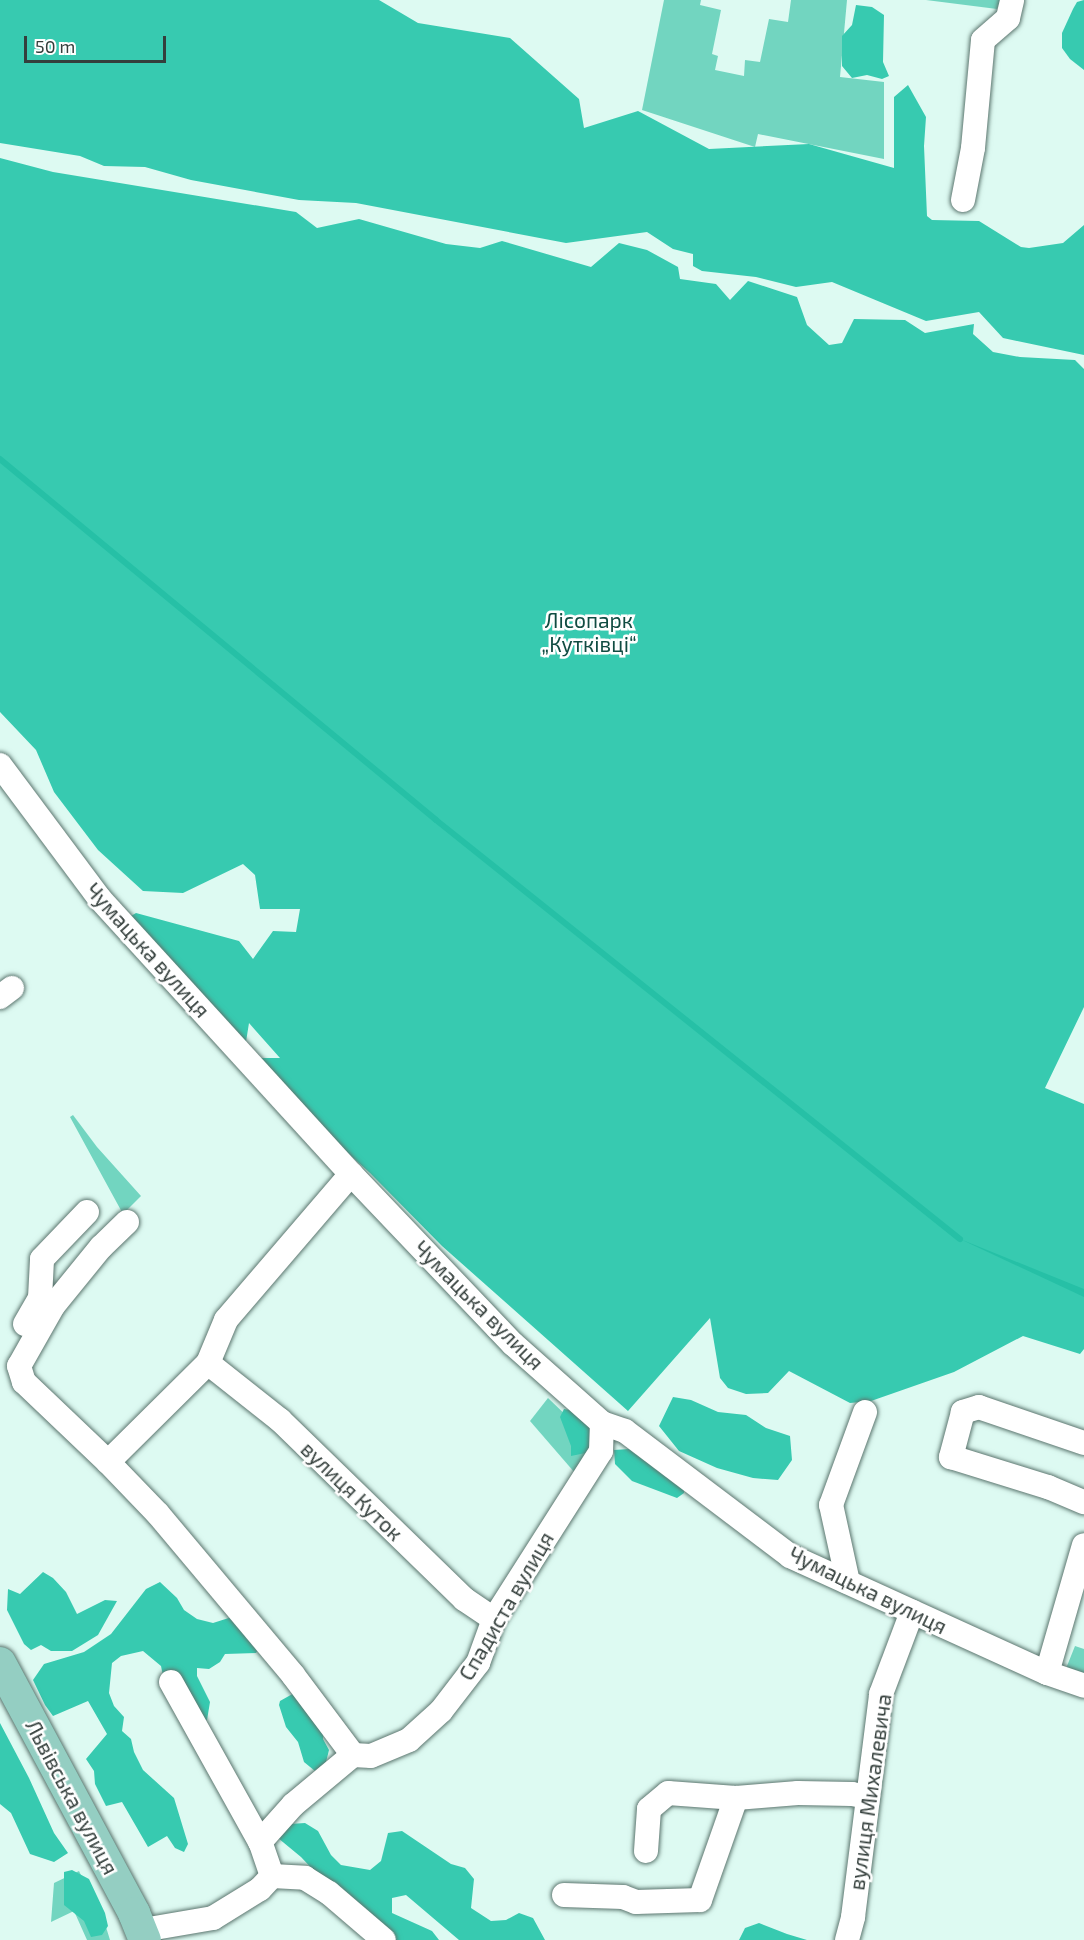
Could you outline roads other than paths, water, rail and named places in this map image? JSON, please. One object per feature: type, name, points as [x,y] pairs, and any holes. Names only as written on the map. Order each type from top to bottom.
[{"type":"main road","name":"Львівська вулиця","points":[[0,1663],[144,1935]]},
{"type":"street","points":[[963,200],[973,148],[983,40],[1008,18],[1012,0]]},
{"type":"street","name":"Чумацька вулиця","points":[[0,765],[99,898],[351,1174],[513,1344],[603,1423],[625,1431],[790,1556],[1047,1673],[1084,1686]]},
{"type":"street","points":[[108,1462],[208,1363],[226,1320],[351,1174]]},
{"type":"street","points":[[8,1361],[40,1298],[42,1259],[87,1212]]},
{"type":"street","points":[[8,1361],[101,1247],[127,1222]]},
{"type":"street","points":[[8,1361],[24,1382],[108,1462],[158,1514],[286,1666],[341,1736],[353,1755],[292,1805],[260,1842]]},
{"type":"street","name":"вулиця Куток","points":[[208,1363],[280,1420],[464,1599],[494,1620]]},
{"type":"street","points":[[1084,1443],[979,1407],[963,1412],[951,1457],[1048,1487],[1084,1502]]},
{"type":"street","points":[[848,1582],[831,1505],[865,1412]]},
{"type":"street","name":"Спадиста вулиця","points":[[353,1755],[371,1756],[409,1740],[441,1711],[478,1663],[494,1620],[601,1451],[603,1423]]},
{"type":"street","points":[[1047,1673],[1074,1617],[1084,1545]]},
{"type":"street","name":"вулиця Михалевича","points":[[848,1940],[853,1917],[881,1694],[912,1612]]},
{"type":"street","points":[[171,1682],[260,1842],[272,1876]]},
{"type":"street","points":[[646,1851],[649,1809],[668,1794],[736,1798],[798,1793],[852,1794],[868,1797]]},
{"type":"street","points":[[564,1895],[623,1897],[636,1902],[700,1900],[736,1798]]},
{"type":"street","points":[[144,1935],[187,1933],[260,1889],[272,1876]]},
{"type":"street","points":[[272,1876],[305,1878],[329,1893],[384,1940]]},
{"type":"waterway","points":[[0,459],[436,820],[960,1239]]},
{"type":"park label","name":"Лісопарк „Кутківці“","points":[[589,632]]}]
